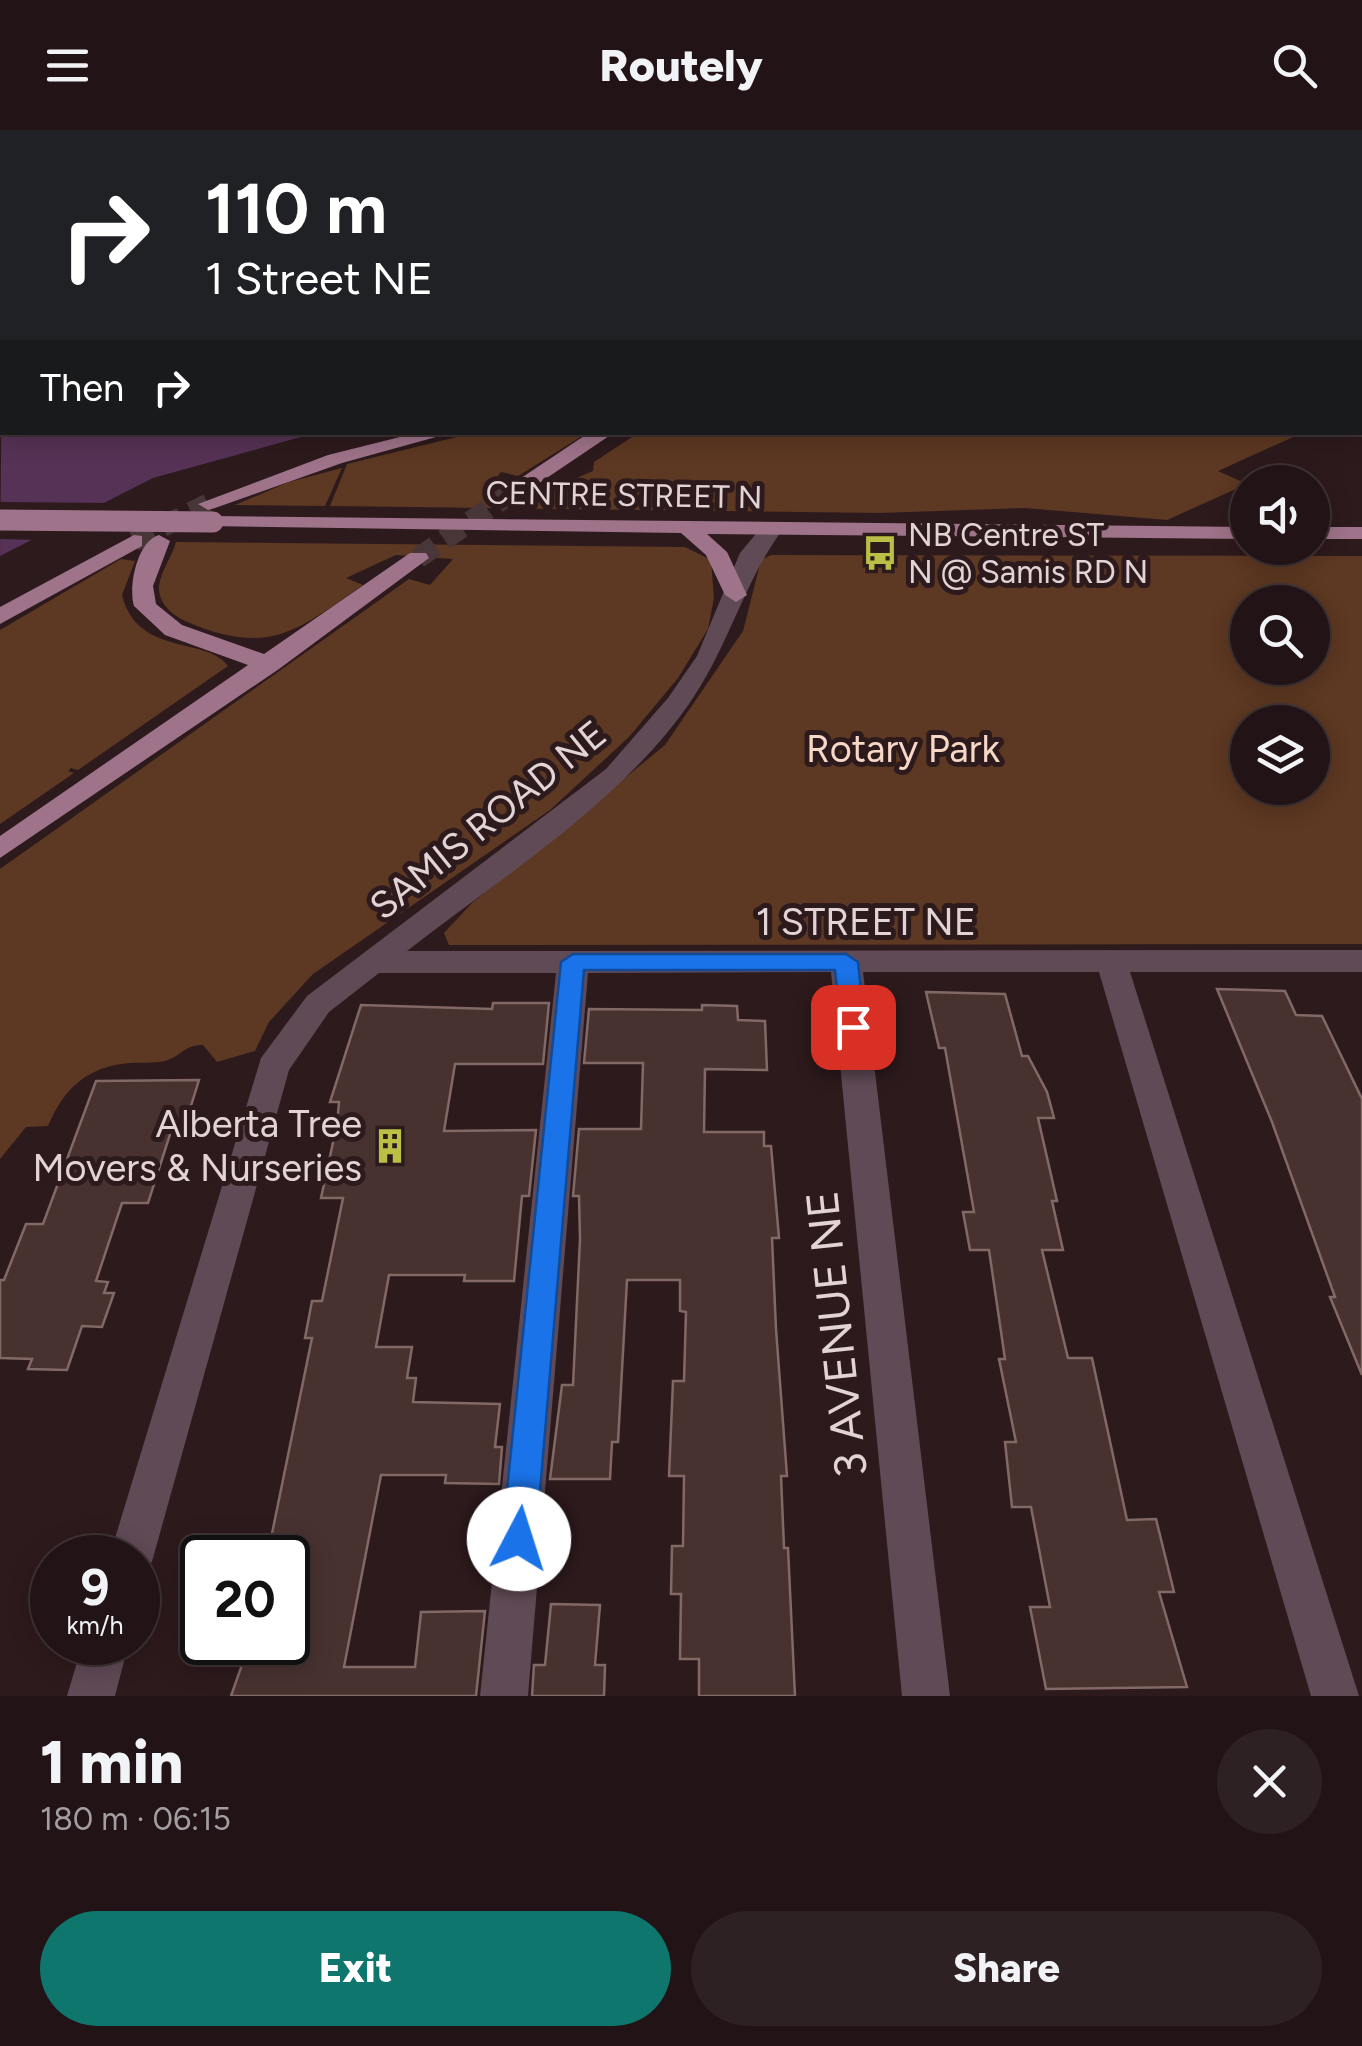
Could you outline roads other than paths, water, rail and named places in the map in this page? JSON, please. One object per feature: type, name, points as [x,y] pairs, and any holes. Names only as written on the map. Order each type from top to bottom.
[{"type":"main road","points":[[210,513],[335,459],[433,435]]},
{"type":"main road","points":[[510,494],[601,435]]},
{"type":"main road","name":"CENTRE STREET N","points":[[0,520],[210,513],[772,530],[1230,533]]},
{"type":"main road","points":[[688,528],[716,552],[736,595]]},
{"type":"main road","points":[[1330,534],[1362,533]]},
{"type":"main road","points":[[0,617],[134,541]]},
{"type":"main road","points":[[159,541],[140,590],[145,608],[179,633],[270,664]]},
{"type":"main road","points":[[0,848],[418,558]]},
{"type":"street","name":"SAMIS ROAD NE","points":[[137,1535],[272,1067],[318,1004],[614,774],[677,703],[709,656],[751,554],[772,530]]},
{"type":"street","name":"1 STREET NE","points":[[370,962],[1362,961]]},
{"type":"street","points":[[504,1696],[573,962]]},
{"type":"street","name":"3 AVENUE NE","points":[[846,962],[926,1696]]},
{"type":"street","points":[[1111,962],[1335,1696]]},
{"type":"street","points":[[90,1696],[99,1665]]},
{"type":"tunnel","points":[[418,558],[510,494]]},
{"type":"tunnel","points":[[134,541],[208,504]]},
{"type":"place","name":"NB Centre ST N @ Samis RD N","points":[[880,553]]},
{"type":"place","name":"Alberta Tree Movers & Nurseries","points":[[390,1146]]},
{"type":"park label","name":"Rotary Park","points":[[903,749]]}]
